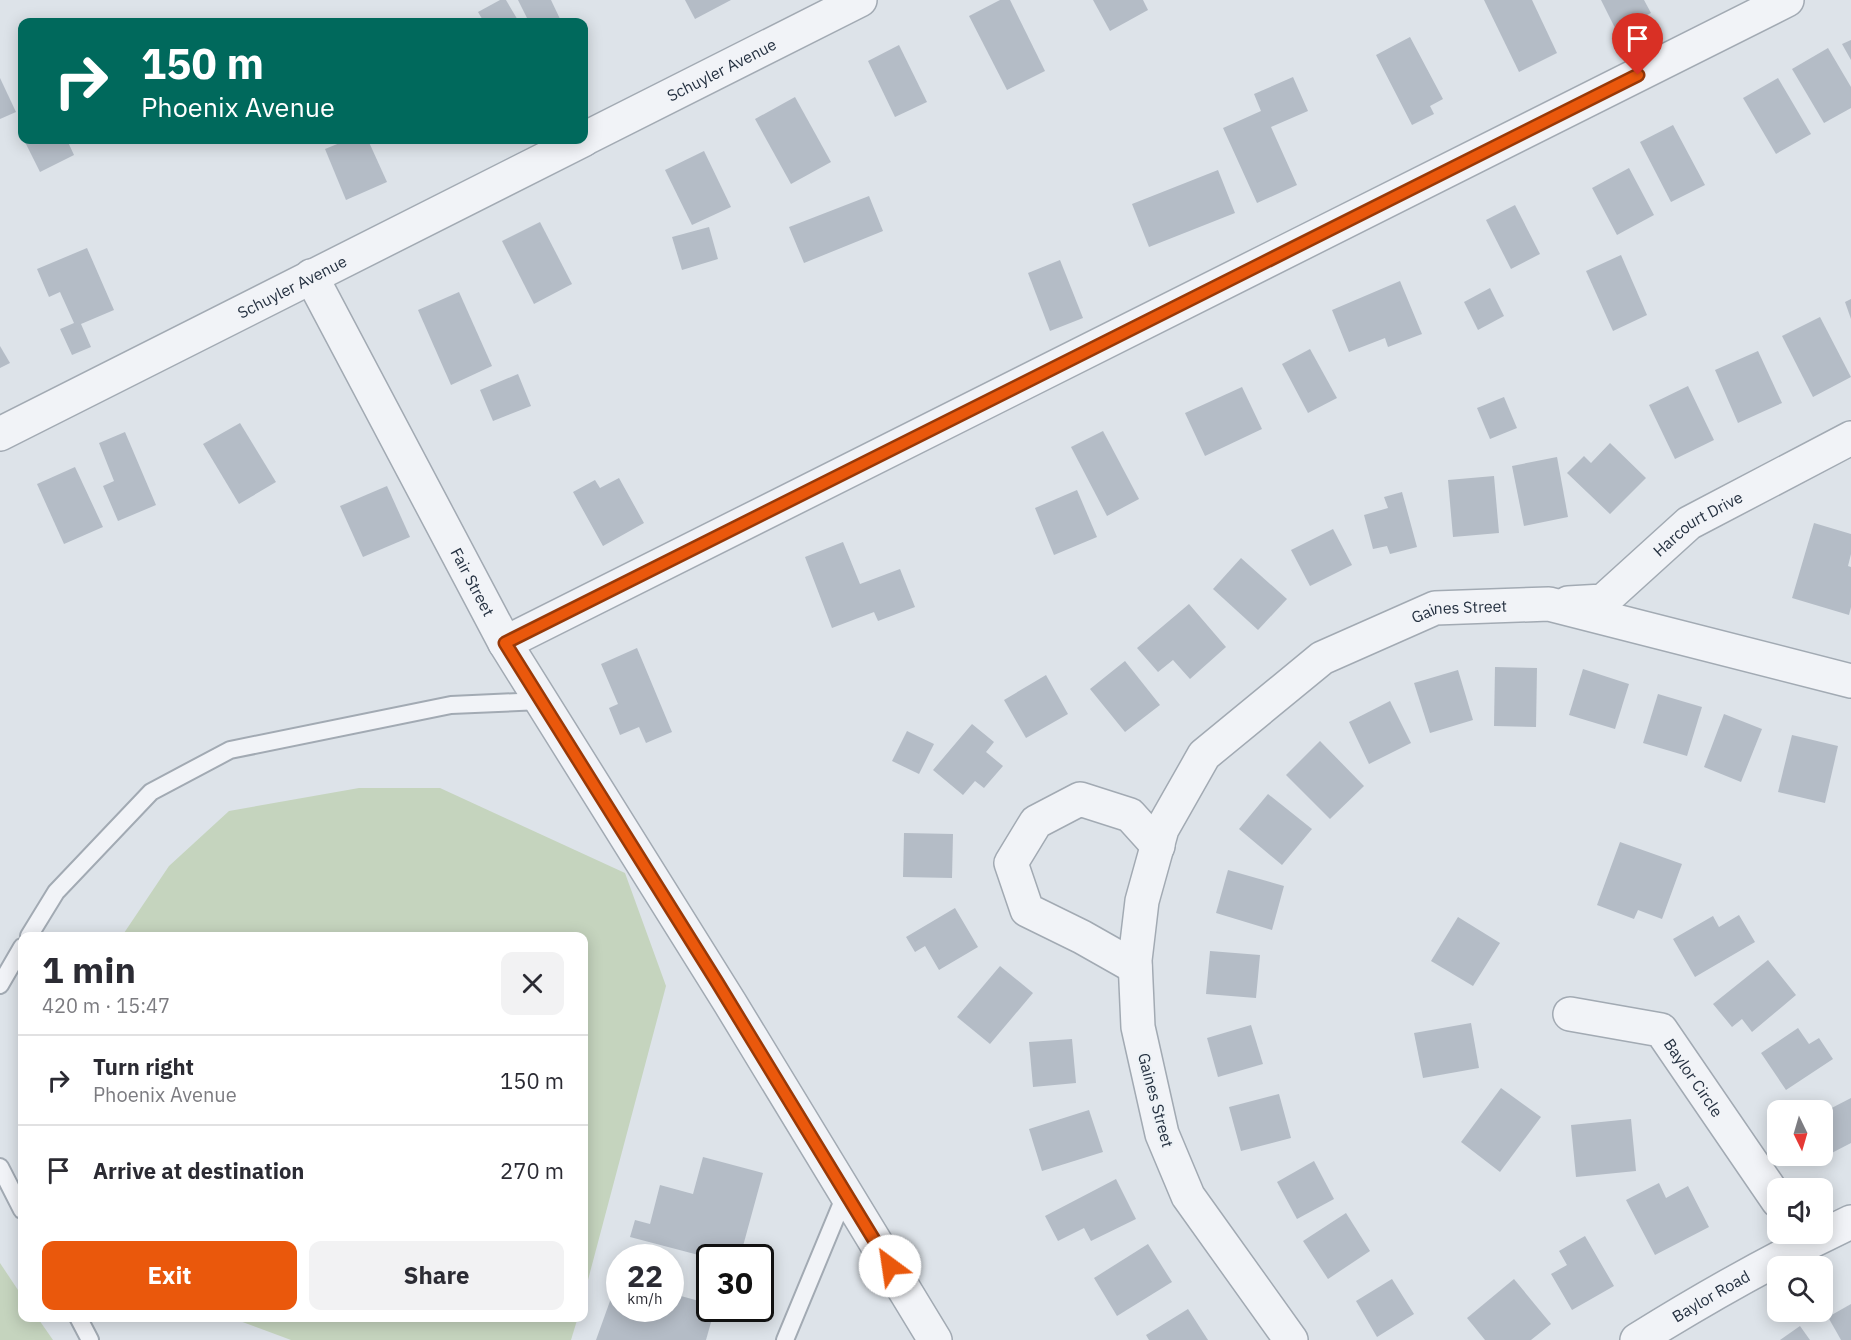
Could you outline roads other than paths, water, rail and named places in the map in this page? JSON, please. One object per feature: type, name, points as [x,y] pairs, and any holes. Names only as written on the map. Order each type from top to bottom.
[{"type":"street","name":"Schuyler Avenue","points":[[588,136],[860,0]]},
{"type":"street","points":[[505,643],[1787,0]]},
{"type":"street","name":"Schuyler Avenue","points":[[0,435],[573,144]]},
{"type":"street","name":"Fair Street","points":[[311,276],[505,643],[935,1340]]},
{"type":"street","name":"Harcourt Drive","points":[[1549,604],[1603,601],[1689,523],[1851,438]]},
{"type":"street","name":"Gaines Street","points":[[1292,1340],[1188,1196],[1162,1134],[1138,1027],[1135,967],[1142,901],[1162,829],[1204,755],[1322,658],[1435,608],[1549,604],[1851,681]]},
{"type":"street","points":[[1135,967],[1028,910],[1011,862],[1036,822],[1080,799],[1130,815],[1158,846]]},
{"type":"street","name":"Baylor Circle","points":[[1570,1014],[1661,1030],[1767,1185]]},
{"type":"street","name":"Baylor Road","points":[[1833,1228],[1851,1222]]},
{"type":"street","name":"Baylor Road","points":[[1637,1340],[1793,1244]]},
{"type":"lane","points":[[31,932],[56,892],[151,792],[230,750],[451,705],[541,700]]},
{"type":"lane","points":[[0,985],[18,954]]},
{"type":"lane","points":[[0,1167],[18,1202]]},
{"type":"lane","points":[[785,1340],[846,1193]]},
{"type":"lane","points":[[81,1322],[90,1340]]}]
